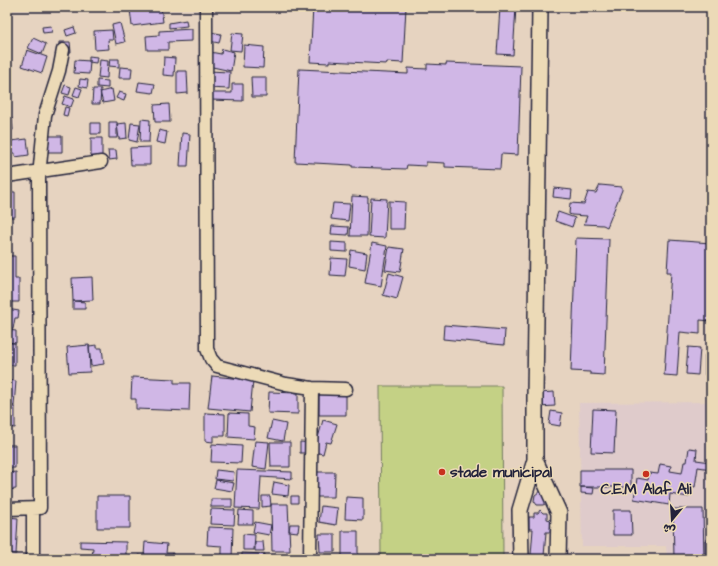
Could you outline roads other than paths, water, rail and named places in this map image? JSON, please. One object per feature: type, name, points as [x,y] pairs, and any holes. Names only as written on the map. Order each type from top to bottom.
[{"type":"street","points":[[206,7],[207,349],[211,359],[218,366],[286,384],[312,388],[346,389]]},
{"type":"street","points":[[521,559],[520,510],[535,460],[534,398],[540,7]]},
{"type":"street","points":[[7,509],[40,508],[39,171],[45,115],[59,71],[63,50]]},
{"type":"street","points":[[7,176],[101,162]]},
{"type":"street","points":[[310,559],[312,388]]},
{"type":"street","points":[[535,460],[560,513],[558,559]]},
{"type":"street","points":[[33,508],[33,559]]},
{"type":"place","name":"stade municipal","points":[[442,472]]},
{"type":"place","name":"C.E.M Alaf Ali","points":[[646,474]]}]
